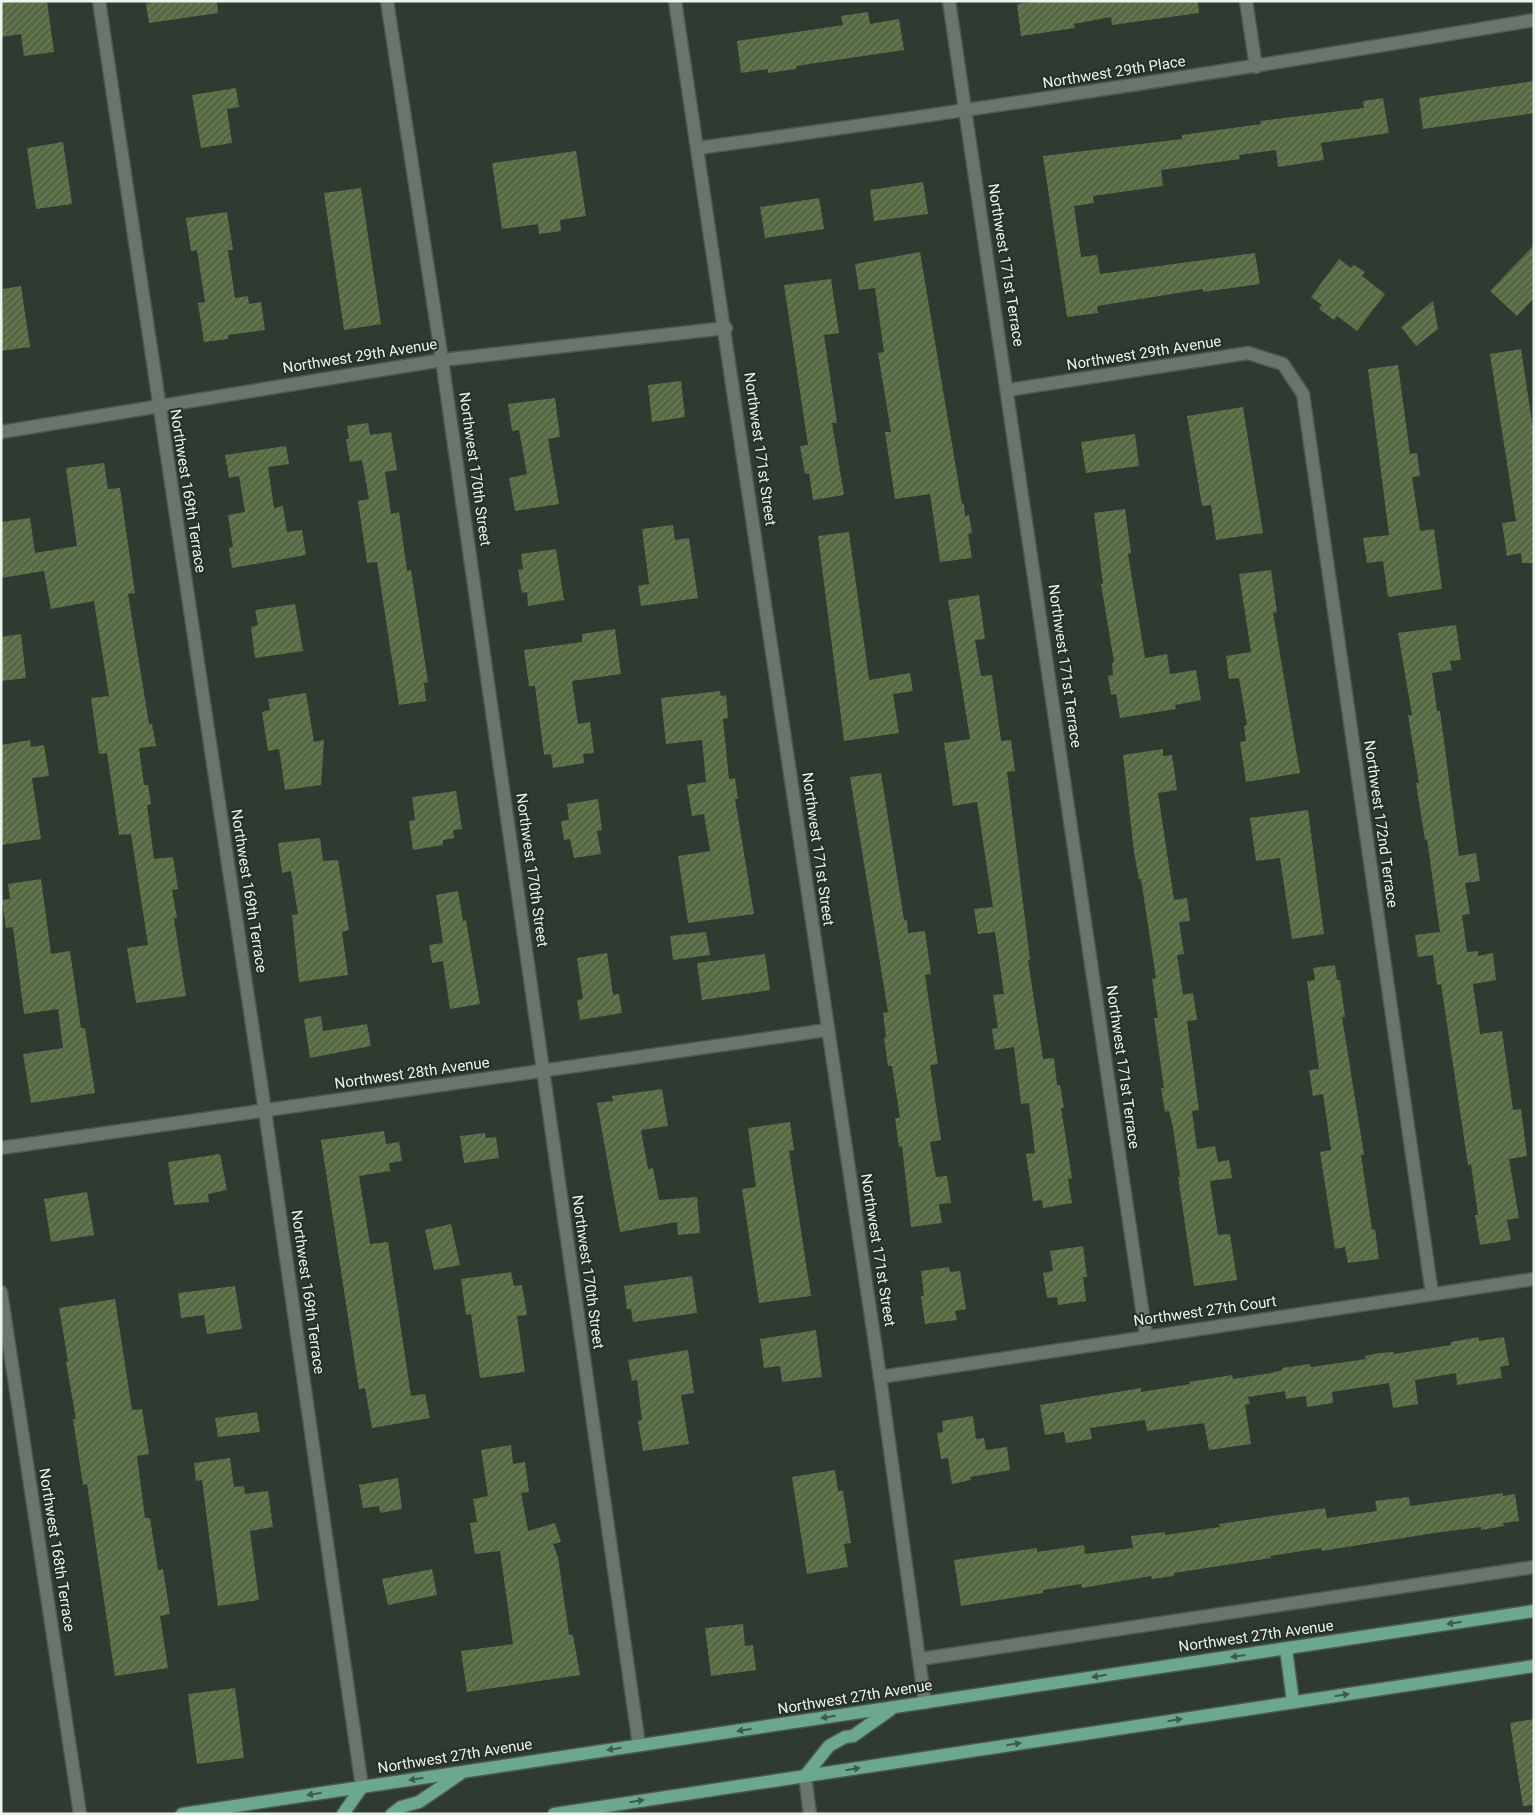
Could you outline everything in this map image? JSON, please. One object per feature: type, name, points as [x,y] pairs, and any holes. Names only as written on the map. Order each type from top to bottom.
[{"type":"main road","name":"Northwest 27th Avenue","points":[[182,1814],[1534,1611]]},
{"type":"main road","points":[[1286,1649],[1294,1702]]},
{"type":"main road","points":[[554,1814],[1534,1666]]},
{"type":"main road","points":[[805,1776],[829,1746],[837,1741],[853,1736],[893,1707]]},
{"type":"main road","points":[[392,1814],[401,1807],[419,1802],[464,1771]]},
{"type":"main road","points":[[343,1814],[362,1787]]},
{"type":"street","name":"Northwest 169th Terrace","points":[[99,1],[265,1110],[362,1787]]},
{"type":"street","name":"Northwest 170th Street","points":[[386,1],[442,360],[639,1745]]},
{"type":"street","name":"Northwest 171st Street","points":[[675,1],[726,328],[880,1376],[925,1702]]},
{"type":"street","name":"Northwest 171st Terrace","points":[[950,1],[1146,1336]]},
{"type":"street","points":[[1246,1],[1256,67]]},
{"type":"street","name":"Northwest 29th Place","points":[[698,148],[966,112],[1256,67],[1534,20]]},
{"type":"street","name":"Northwest 29th Avenue","points":[[1,432],[442,360],[726,328]]},
{"type":"street","name":"Northwest 29th Avenue","points":[[1008,390],[1248,353],[1283,364]]},
{"type":"street","name":"Northwest 172nd Terrace","points":[[1283,364],[1304,394],[1432,1294]]},
{"type":"street","name":"Northwest 28th Avenue","points":[[1,1148],[828,1030]]},
{"type":"street","name":"Northwest 27th Court","points":[[880,1376],[1534,1278]]},
{"type":"street","name":"Northwest 168th Terrace","points":[[1,1292],[80,1814]]},
{"type":"street","points":[[920,1659],[1534,1567]]},
{"type":"street","points":[[805,1776],[810,1814]]},
{"type":"building","points":[[1,1],[47,1],[54,52],[24,56],[21,34],[1,37]]},
{"type":"building","points":[[153,1],[217,1],[218,13],[149,23],[146,4]]},
{"type":"building","points":[[1038,1],[1198,1],[1199,13],[1112,25],[1111,17],[1074,24],[1075,28],[1021,36],[1017,4]]},
{"type":"building","points":[[868,12],[870,24],[899,19],[904,50],[796,66],[796,69],[768,73],[768,69],[741,73],[737,41],[843,25],[841,16]]},
{"type":"building","points":[[1534,81],[1534,113],[1423,129],[1419,98]]},
{"type":"building","points":[[236,88],[239,107],[227,109],[232,143],[201,148],[192,95]]},
{"type":"building","points":[[1383,98],[1389,133],[1321,143],[1324,160],[1278,167],[1276,150],[1239,155],[1240,159],[1161,170],[1163,186],[1093,196],[1094,203],[1074,206],[1081,257],[1097,255],[1100,274],[1255,253],[1260,284],[1203,292],[1203,289],[1097,306],[1098,313],[1067,317],[1043,156],[1182,139],[1182,135],[1261,124],[1260,121],[1364,108],[1363,101]]},
{"type":"building","points":[[63,142],[72,204],[36,209],[27,148]]},
{"type":"building","points":[[576,151],[586,216],[560,220],[561,231],[539,234],[538,224],[502,229],[492,163]]},
{"type":"building","points":[[923,182],[928,214],[874,221],[870,190]]},
{"type":"building","points":[[361,188],[381,324],[344,330],[324,193]]},
{"type":"building","points":[[819,198],[824,229],[765,238],[760,207]]},
{"type":"building","points":[[227,212],[233,250],[228,250],[235,298],[248,296],[249,304],[261,302],[265,330],[228,335],[228,339],[204,342],[198,303],[205,302],[197,250],[191,251],[186,218]]},
{"type":"building","points":[[1534,245],[1534,298],[1517,316],[1490,291]]},
{"type":"building","points":[[920,252],[962,504],[964,504],[965,516],[969,515],[972,533],[968,534],[972,558],[940,562],[930,494],[895,499],[885,432],[891,432],[878,353],[884,352],[875,288],[859,290],[855,264]]},
{"type":"building","points":[[1339,259],[1351,268],[1354,265],[1365,272],[1362,276],[1385,294],[1357,331],[1337,316],[1334,320],[1319,309],[1322,305],[1311,297]]},
{"type":"building","points":[[831,279],[839,333],[824,335],[837,423],[832,423],[844,495],[813,500],[809,473],[805,474],[800,446],[808,445],[784,285]]},
{"type":"building","points":[[21,286],[30,347],[1,351],[3,289]]},
{"type":"building","points":[[1433,301],[1438,329],[1416,346],[1401,327]]},
{"type":"building","points":[[1521,349],[1534,436],[1534,563],[1522,563],[1521,553],[1507,556],[1502,523],[1516,521],[1490,354]]},
{"type":"building","points":[[1398,365],[1410,454],[1417,453],[1420,476],[1412,477],[1420,531],[1434,529],[1442,589],[1388,597],[1383,561],[1367,563],[1363,538],[1389,535],[1368,369]]},
{"type":"building","points":[[681,381],[685,417],[652,422],[648,385]]},
{"type":"building","points":[[555,398],[560,437],[548,439],[559,504],[515,511],[509,478],[527,474],[519,430],[512,431],[508,404]]},
{"type":"building","points":[[1243,407],[1263,533],[1216,540],[1211,505],[1202,506],[1187,416]]},
{"type":"building","points":[[368,423],[370,435],[391,432],[397,470],[385,472],[391,514],[399,512],[407,571],[411,570],[428,682],[424,683],[426,701],[399,705],[377,562],[367,563],[358,501],[369,499],[362,460],[350,462],[346,439],[349,439],[347,426]]},
{"type":"building","points":[[1135,434],[1139,466],[1086,473],[1081,442]]},
{"type":"building","points":[[286,446],[289,464],[268,467],[274,508],[283,506],[287,532],[302,530],[306,555],[232,568],[229,548],[233,547],[228,515],[245,512],[239,476],[229,478],[225,455]]},
{"type":"building","points":[[104,463],[108,489],[120,488],[135,593],[128,594],[149,724],[152,724],[156,746],[139,748],[144,785],[148,785],[151,804],[147,805],[154,859],[173,857],[178,889],[172,890],[177,918],[174,919],[186,996],[136,1003],[127,948],[148,945],[131,834],[119,835],[107,753],[99,754],[91,698],[109,696],[94,601],[51,609],[44,571],[1,578],[1,522],[30,518],[35,553],[77,546],[66,468]]},
{"type":"building","points":[[1125,509],[1131,553],[1128,554],[1145,658],[1167,654],[1170,674],[1196,670],[1201,700],[1175,705],[1176,709],[1120,718],[1116,694],[1111,695],[1108,676],[1113,675],[1112,663],[1114,662],[1101,584],[1103,584],[1094,513]]},
{"type":"building","points":[[673,525],[675,540],[689,538],[698,598],[641,606],[638,586],[649,584],[642,529]]},
{"type":"building","points":[[849,532],[869,680],[910,673],[913,691],[893,694],[899,733],[844,741],[818,536]]},
{"type":"building","points":[[556,549],[564,600],[528,606],[527,592],[522,593],[518,570],[523,569],[521,554]]},
{"type":"building","points":[[1271,570],[1277,612],[1273,613],[1300,773],[1246,782],[1240,742],[1246,741],[1244,726],[1247,725],[1239,678],[1229,679],[1226,656],[1251,652],[1239,574]]},
{"type":"building","points":[[979,595],[985,639],[975,640],[981,676],[992,675],[1001,741],[1011,740],[1015,771],[1007,772],[1030,960],[1028,960],[1043,1059],[1054,1058],[1057,1085],[1060,1085],[1064,1108],[1061,1108],[1072,1178],[1068,1179],[1072,1203],[1043,1208],[1042,1200],[1033,1201],[1026,1154],[1035,1153],[1029,1103],[1021,1104],[1014,1047],[995,1050],[992,1029],[998,1028],[993,995],[1004,994],[995,932],[978,934],[974,909],[993,907],[977,802],[953,806],[944,743],[970,739],[948,600]]},
{"type":"building","points":[[295,604],[303,651],[255,658],[251,627],[258,625],[255,610]]},
{"type":"building","points":[[1456,625],[1461,660],[1450,661],[1452,670],[1432,673],[1437,711],[1440,711],[1459,856],[1476,853],[1480,881],[1465,883],[1470,914],[1462,915],[1467,952],[1478,951],[1478,956],[1493,953],[1496,980],[1473,984],[1480,1034],[1502,1031],[1513,1110],[1521,1109],[1527,1156],[1509,1159],[1519,1218],[1507,1220],[1511,1240],[1480,1245],[1475,1215],[1478,1215],[1471,1164],[1468,1165],[1441,984],[1437,985],[1433,955],[1418,957],[1415,935],[1440,932],[1427,839],[1425,840],[1416,783],[1419,783],[1408,715],[1412,715],[1398,633]]},
{"type":"building","points":[[615,629],[621,674],[572,681],[578,724],[590,722],[594,753],[583,754],[584,763],[553,768],[551,754],[544,755],[535,686],[529,686],[524,650],[582,642],[582,634]]},
{"type":"building","points":[[21,634],[26,678],[1,681],[1,637]]},
{"type":"building","points":[[720,691],[721,696],[726,695],[728,718],[723,719],[729,779],[735,778],[738,799],[735,799],[754,914],[688,923],[678,856],[710,851],[704,814],[692,816],[687,785],[706,782],[702,740],[666,744],[661,698]]},
{"type":"building","points":[[306,693],[314,742],[324,740],[321,785],[285,790],[279,749],[268,751],[262,712],[270,710],[268,699]]},
{"type":"building","points":[[30,740],[31,747],[44,745],[49,776],[32,778],[41,839],[1,845],[1,745]]},
{"type":"building","points":[[1163,749],[1163,756],[1172,755],[1177,790],[1158,793],[1174,900],[1187,898],[1190,921],[1179,922],[1184,954],[1177,955],[1183,995],[1193,993],[1197,1020],[1187,1021],[1199,1110],[1192,1111],[1197,1149],[1215,1146],[1218,1162],[1229,1160],[1232,1178],[1210,1181],[1218,1235],[1230,1234],[1237,1280],[1194,1286],[1178,1177],[1180,1177],[1173,1127],[1169,1111],[1165,1112],[1161,1088],[1164,1088],[1154,1018],[1158,1018],[1152,979],[1156,978],[1141,879],[1139,879],[1134,852],[1123,755]]},
{"type":"building","points":[[881,773],[904,920],[907,920],[908,933],[925,931],[931,974],[925,975],[938,1064],[930,1065],[941,1140],[930,1142],[936,1177],[947,1176],[951,1203],[939,1204],[942,1223],[911,1227],[902,1146],[899,1147],[895,1118],[900,1118],[892,1066],[888,1066],[884,1038],[886,1037],[883,1013],[888,1012],[850,777]]},
{"type":"building","points":[[456,791],[462,829],[453,830],[454,838],[443,840],[443,845],[413,850],[409,821],[415,820],[412,797]]},
{"type":"building","points":[[598,799],[602,830],[597,831],[601,854],[574,858],[570,839],[564,840],[561,821],[569,820],[567,804]]},
{"type":"building","points":[[1308,810],[1324,934],[1292,939],[1280,858],[1256,861],[1250,818]]},
{"type":"building","points":[[320,838],[323,861],[338,860],[349,930],[342,932],[348,975],[299,982],[292,915],[298,914],[291,871],[282,873],[278,843]]},
{"type":"building","points":[[41,879],[51,954],[70,951],[81,1028],[85,1028],[95,1093],[31,1103],[23,1054],[63,1048],[58,1009],[24,1014],[13,927],[6,928],[2,900],[10,899],[8,884]]},
{"type":"building","points":[[458,891],[463,921],[466,920],[480,1004],[450,1009],[443,961],[432,963],[429,945],[443,943],[436,895]]},
{"type":"building","points":[[706,932],[710,955],[673,960],[670,936]]},
{"type":"building","points":[[607,953],[613,995],[619,994],[622,1013],[580,1020],[577,1000],[583,999],[577,958]]},
{"type":"building","points":[[765,954],[770,990],[702,1000],[697,963]]},
{"type":"building","points":[[1335,965],[1337,980],[1340,980],[1345,1017],[1342,1017],[1364,1155],[1361,1155],[1372,1230],[1375,1229],[1379,1259],[1348,1263],[1345,1247],[1335,1249],[1320,1152],[1331,1150],[1323,1094],[1313,1096],[1309,1070],[1319,1069],[1307,981],[1315,980],[1313,968]]},
{"type":"building","points":[[321,1016],[323,1031],[367,1024],[371,1046],[310,1058],[304,1019]]},
{"type":"building","points":[[662,1089],[668,1126],[641,1130],[648,1169],[653,1168],[659,1200],[697,1197],[700,1233],[678,1235],[677,1222],[620,1232],[597,1103],[613,1101],[612,1096]]},
{"type":"building","points":[[790,1122],[794,1150],[789,1151],[811,1296],[759,1303],[742,1189],[756,1187],[748,1128]]},
{"type":"building","points":[[384,1131],[386,1144],[399,1142],[402,1161],[389,1163],[390,1171],[359,1176],[370,1244],[388,1242],[411,1396],[425,1394],[430,1418],[372,1428],[365,1388],[359,1389],[321,1140]]},
{"type":"building","points":[[485,1133],[486,1138],[496,1137],[499,1158],[464,1163],[460,1136]]},
{"type":"building","points":[[220,1154],[227,1190],[208,1194],[209,1202],[174,1205],[168,1162]]},
{"type":"building","points":[[87,1192],[94,1235],[51,1242],[44,1199]]},
{"type":"building","points":[[451,1224],[460,1265],[434,1270],[425,1230]]},
{"type":"building","points":[[1083,1246],[1087,1277],[1083,1277],[1086,1301],[1058,1305],[1057,1297],[1047,1298],[1043,1273],[1053,1271],[1050,1251]]},
{"type":"building","points":[[949,1267],[950,1272],[960,1271],[966,1309],[955,1311],[957,1320],[925,1324],[921,1296],[924,1296],[921,1271]]},
{"type":"building","points":[[511,1272],[514,1286],[522,1285],[527,1315],[517,1316],[525,1372],[480,1378],[471,1314],[466,1315],[461,1279]]},
{"type":"building","points":[[692,1276],[697,1313],[633,1322],[631,1309],[627,1309],[624,1286]]},
{"type":"building","points":[[235,1286],[242,1329],[207,1334],[204,1315],[181,1318],[178,1293]]},
{"type":"building","points":[[115,1299],[132,1410],[142,1409],[149,1454],[137,1456],[145,1518],[150,1518],[158,1570],[163,1569],[170,1614],[160,1616],[168,1668],[115,1676],[87,1484],[83,1485],[73,1419],[76,1419],[59,1308]]},
{"type":"building","points":[[816,1330],[822,1377],[782,1382],[780,1366],[764,1368],[760,1339]]},
{"type":"building","points":[[1479,1337],[1479,1341],[1504,1337],[1509,1365],[1500,1367],[1502,1378],[1457,1385],[1456,1373],[1415,1380],[1418,1404],[1393,1408],[1389,1383],[1332,1392],[1333,1403],[1307,1407],[1306,1396],[1286,1399],[1285,1391],[1248,1397],[1250,1404],[1245,1405],[1251,1444],[1209,1450],[1204,1423],[1147,1431],[1145,1420],[1090,1428],[1092,1439],[1066,1443],[1064,1432],[1045,1435],[1040,1405],[1141,1388],[1141,1392],[1232,1375],[1233,1379],[1271,1373],[1282,1370],[1282,1368],[1310,1364],[1311,1367],[1366,1359],[1365,1356],[1379,1353],[1393,1352],[1394,1354],[1451,1345],[1451,1342]]},
{"type":"building","points":[[688,1350],[694,1393],[681,1395],[689,1444],[643,1451],[638,1421],[642,1420],[637,1380],[632,1381],[628,1360]]},
{"type":"building","points":[[257,1412],[260,1432],[218,1437],[215,1418]]},
{"type":"building","points":[[973,1416],[976,1439],[984,1438],[986,1450],[1007,1447],[1010,1470],[970,1477],[971,1480],[952,1484],[948,1458],[941,1459],[937,1433],[943,1432],[942,1421]]},
{"type":"building","points":[[511,1445],[513,1464],[525,1462],[529,1492],[521,1493],[528,1531],[555,1523],[561,1542],[553,1544],[558,1557],[569,1635],[573,1635],[580,1675],[467,1692],[461,1651],[513,1644],[500,1551],[475,1554],[470,1523],[477,1522],[473,1499],[488,1496],[481,1450]]},
{"type":"building","points":[[230,1458],[234,1487],[244,1486],[245,1494],[268,1491],[273,1527],[250,1531],[259,1600],[218,1606],[202,1480],[196,1481],[194,1463]]},
{"type":"building","points":[[835,1470],[838,1491],[843,1491],[851,1543],[844,1544],[848,1567],[807,1574],[792,1477]]},
{"type":"building","points":[[398,1478],[402,1509],[380,1513],[379,1506],[363,1508],[359,1485]]},
{"type":"building","points":[[1503,1493],[1503,1496],[1515,1494],[1519,1521],[1503,1523],[1504,1526],[1481,1530],[1481,1527],[1434,1533],[1322,1551],[1321,1548],[1174,1573],[1174,1576],[1152,1579],[1151,1576],[1082,1588],[1081,1584],[1043,1590],[1043,1593],[961,1606],[954,1560],[1037,1548],[1037,1552],[1084,1545],[1085,1554],[1133,1548],[1131,1536],[1165,1532],[1165,1535],[1220,1527],[1219,1524],[1325,1508],[1327,1518],[1377,1511],[1375,1501],[1409,1497],[1410,1506]]},
{"type":"building","points":[[432,1569],[437,1595],[388,1605],[382,1579]]},
{"type":"building","points":[[743,1624],[745,1646],[753,1645],[756,1670],[711,1676],[705,1628]]},
{"type":"building","points":[[235,1688],[244,1758],[197,1764],[188,1694]]},
{"type":"building","points":[[1534,1719],[1534,1805],[1523,1806],[1510,1723]]}]
